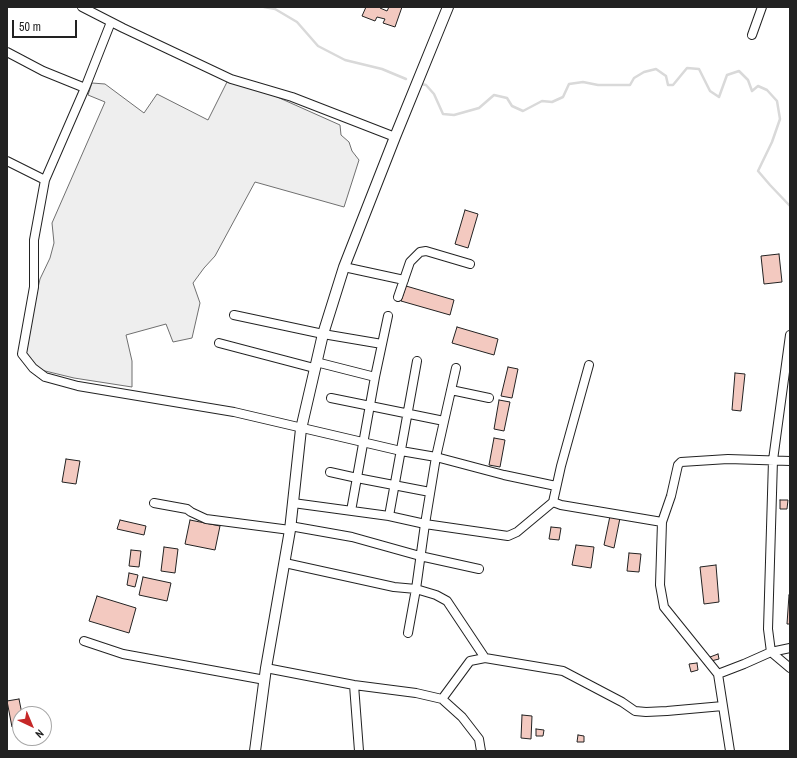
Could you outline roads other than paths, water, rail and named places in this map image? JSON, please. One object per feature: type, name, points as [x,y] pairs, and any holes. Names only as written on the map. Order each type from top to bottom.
[{"type":"street","points":[[82,7],[232,79],[292,97],[395,137]]},
{"type":"street","points":[[255,751],[266,668],[290,528],[302,429],[323,334],[344,267],[448,7]]},
{"type":"street","points":[[752,35],[762,7]]},
{"type":"street","points":[[111,22],[85,88],[45,180],[34,240],[34,287],[22,354],[33,368],[45,377],[78,386],[234,412],[401,452],[436,457],[504,475],[556,486]]},
{"type":"street","points":[[7,52],[43,71],[85,88]]},
{"type":"street","points":[[7,161],[45,180]]},
{"type":"street","points":[[398,298],[410,262],[420,252],[426,251],[470,264]]},
{"type":"street","points":[[344,267],[404,280]]},
{"type":"street","points":[[234,315],[323,334],[382,344]]},
{"type":"street","points":[[351,510],[375,377],[388,316]]},
{"type":"street","points":[[790,335],[773,460],[768,629],[771,652],[790,668]]},
{"type":"street","points":[[219,343],[375,377]]},
{"type":"street","points":[[389,516],[417,361]]},
{"type":"street","points":[[293,503],[351,510],[425,524],[508,536],[518,532],[553,502],[589,365]]},
{"type":"street","points":[[408,633],[436,457],[456,368]]},
{"type":"street","points":[[451,390],[489,398]]},
{"type":"street","points":[[331,398],[444,421]]},
{"type":"street","points":[[730,751],[718,674],[664,606],[660,585],[662,522],[671,496],[678,465],[681,462],[728,459],[790,461]]},
{"type":"street","points":[[330,472],[430,492]]},
{"type":"street","points":[[553,502],[561,505],[662,522]]},
{"type":"street","points":[[154,503],[187,509],[206,519],[290,528],[352,538],[420,556],[479,569]]},
{"type":"street","points":[[284,563],[394,587],[416,589],[436,595],[447,601],[485,658]]},
{"type":"street","points":[[84,641],[123,654],[265,680]]},
{"type":"street","points":[[718,674],[771,652],[790,648]]},
{"type":"street","points":[[442,699],[470,661],[485,658],[563,671],[622,702],[635,711],[667,712],[723,706]]},
{"type":"street","points":[[266,668],[354,685],[416,693],[442,699],[462,717],[479,739],[481,751]]},
{"type":"street","points":[[354,685],[359,751]]},
{"type":"waterway","points":[[264,7],[275,9],[297,22],[318,46],[345,60],[382,69],[406,79]]},
{"type":"waterway","points":[[421,84],[426,85],[434,94],[443,114],[454,115],[479,108],[494,95],[507,98],[512,106],[523,111],[542,101],[552,102],[563,97],[569,84],[583,82],[598,85],[630,85],[634,78],[644,72],[656,69],[666,76],[668,85],[673,85],[687,68],[699,69],[710,91],[719,97],[727,75],[739,71],[748,80],[752,91],[758,86],[767,90],[777,101],[780,119],[772,142],[758,171],[790,206]]}]
